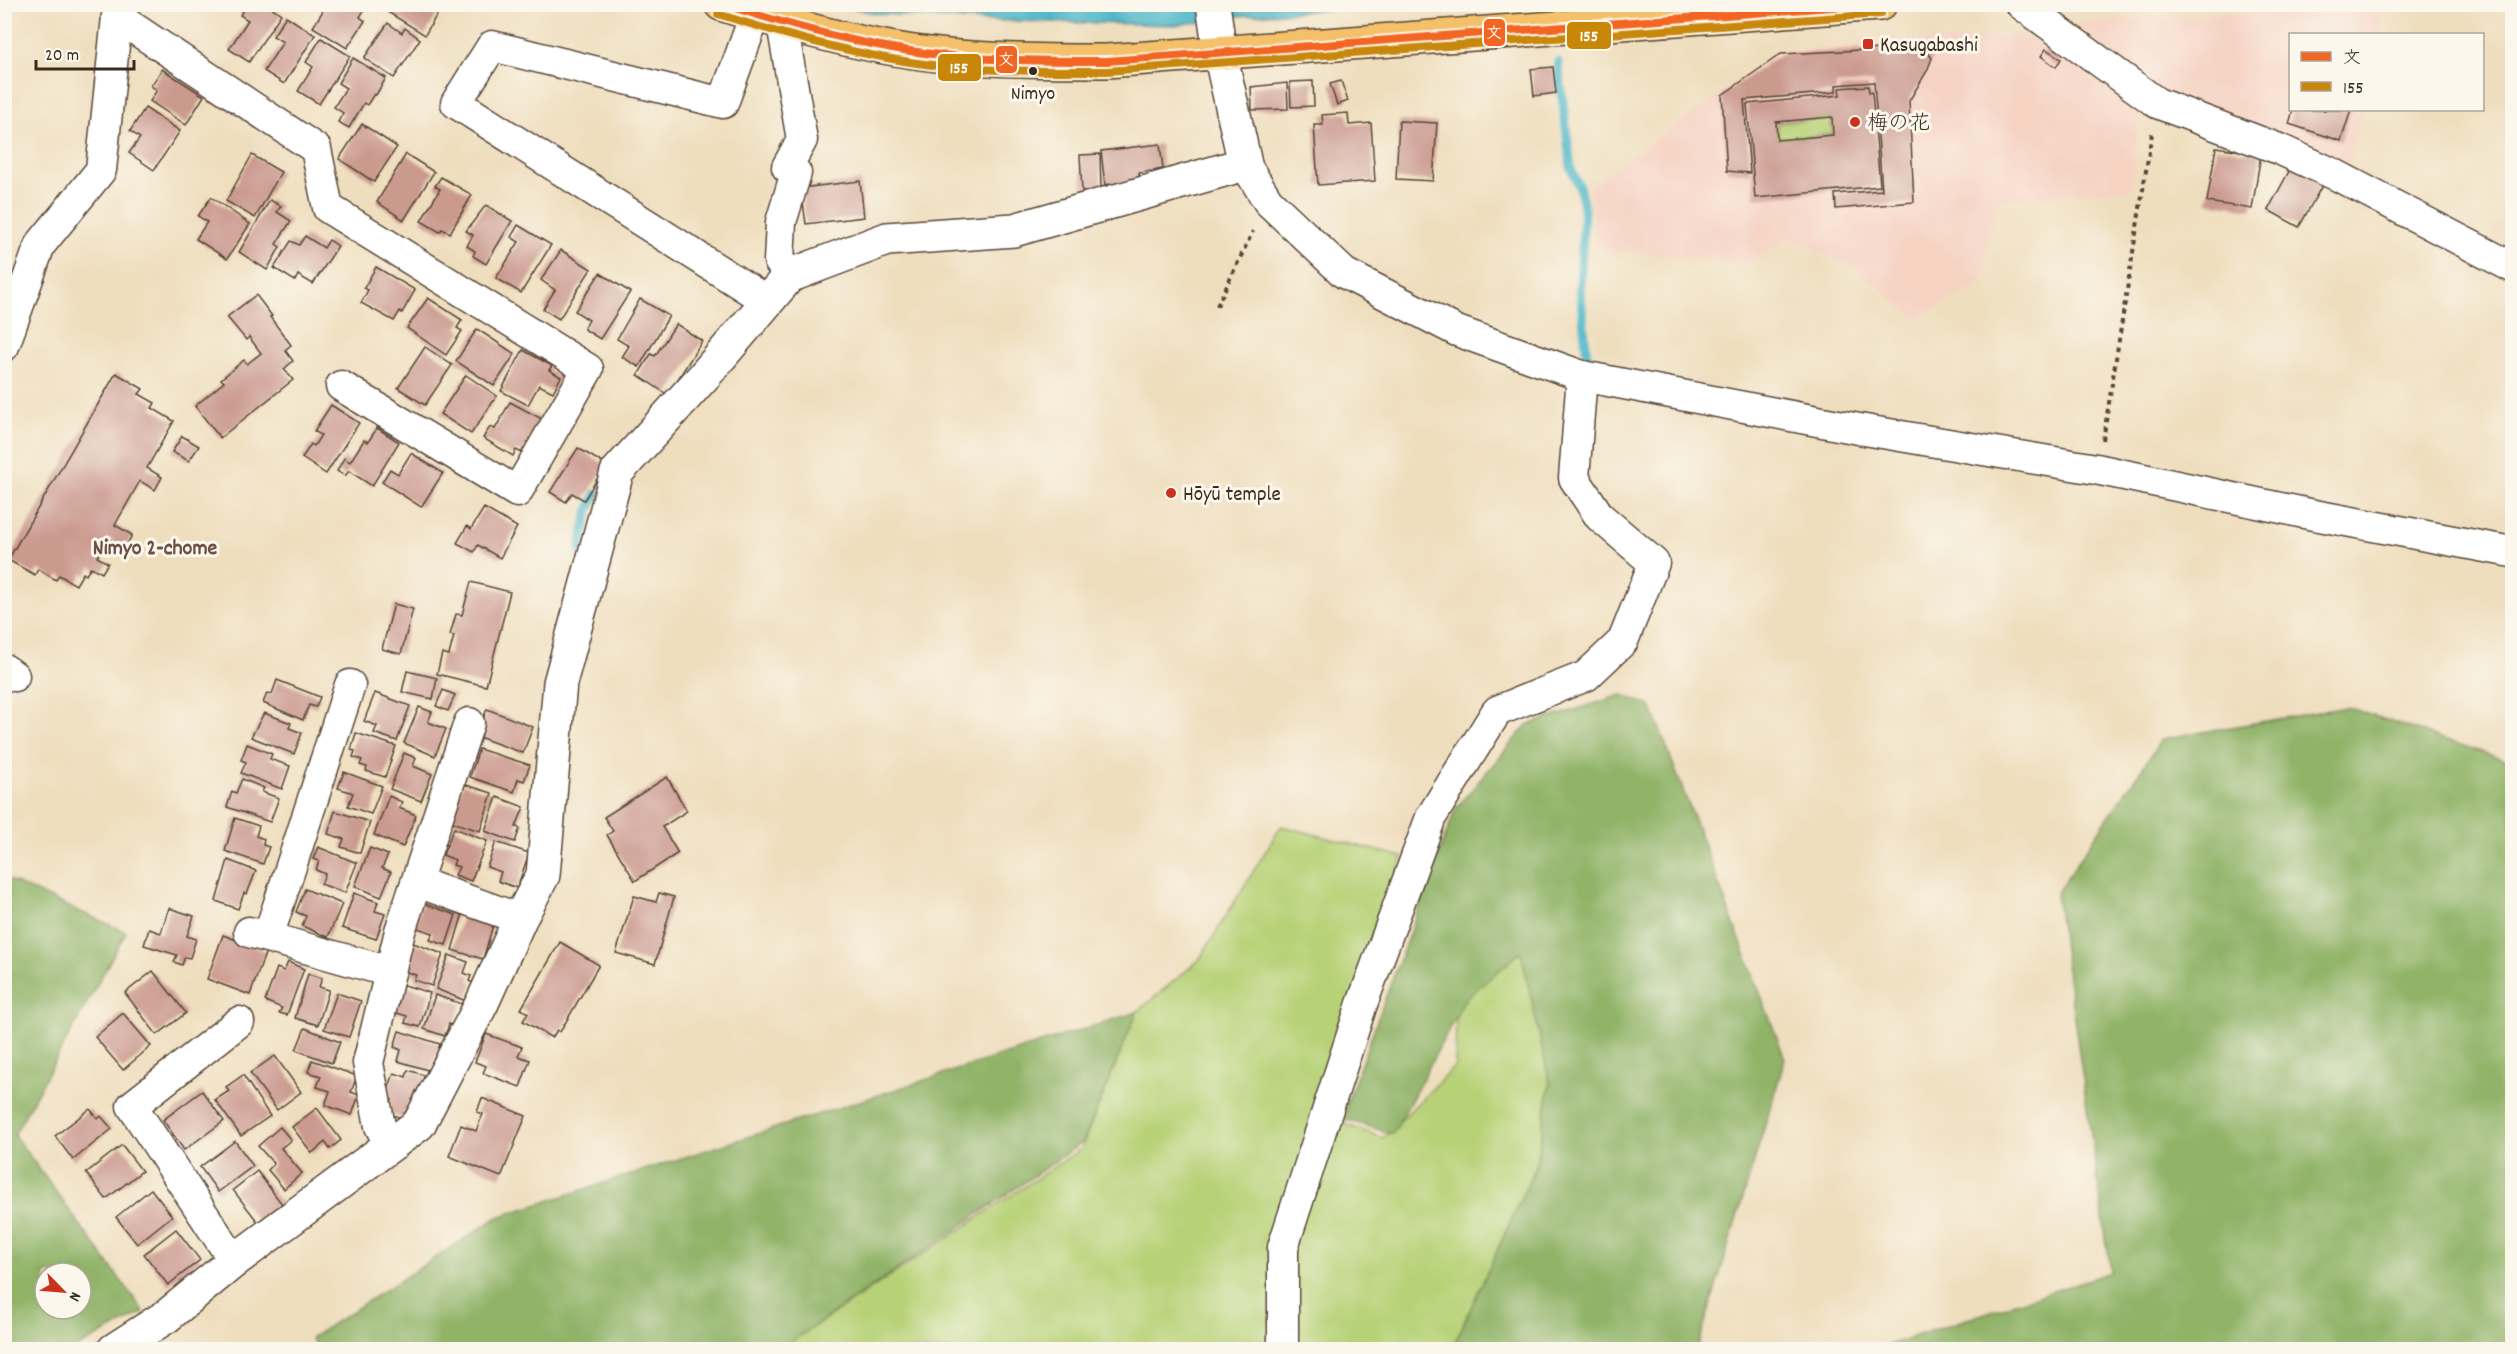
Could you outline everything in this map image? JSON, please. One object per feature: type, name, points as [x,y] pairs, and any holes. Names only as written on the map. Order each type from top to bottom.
[{"type":"main road","points":[[721,4],[768,19],[886,48],[999,60],[1107,61],[1219,45],[1880,4]]},
{"type":"street","points":[[1213,4],[1219,45],[1245,164],[1268,201],[1344,273],[1457,331],[1582,376],[1859,429],[2096,469],[2314,515],[2512,552]]},
{"type":"street","points":[[2021,4],[2157,103],[2279,149],[2512,267]]},
{"type":"street","points":[[4,346],[40,245],[101,170],[119,11],[316,149],[328,208],[588,369],[517,492],[341,386]]},
{"type":"street","points":[[768,19],[802,140],[787,167],[796,172],[781,222],[779,261],[789,276]]},
{"type":"street","points":[[767,301],[456,103],[492,46],[723,103],[768,19]]},
{"type":"street","points":[[114,1350],[167,1316],[234,1261],[419,1124],[482,1003],[519,920],[543,875],[560,683],[617,472],[704,376],[789,276],[887,239],[1014,230],[1245,164]]},
{"type":"street","points":[[1283,1350],[1283,1247],[1362,1004],[1431,817],[1497,711],[1586,676],[1623,641],[1654,563],[1600,517],[1574,478],[1582,376]]},
{"type":"street","points":[[350,685],[258,935],[390,972]]},
{"type":"street","points":[[390,1146],[380,1126],[368,1063],[400,931],[469,723]]},
{"type":"street","points":[[417,882],[519,920]]},
{"type":"street","points":[[234,1261],[132,1106],[239,1022]]},
{"type":"path","points":[[2096,469],[2103,442],[2157,103]]},
{"type":"path","points":[[1217,306],[1268,201]]},
{"type":"shaded area","points":[[2381,5],[2380,33],[2289,33],[2289,111],[2363,111],[2347,169],[2181,101],[2139,77],[2073,24]]},
{"type":"shaded area","points":[[2027,34],[2140,111],[2132,189],[1995,201],[1982,282],[1917,319],[1855,268],[1789,238],[1749,263],[1597,249],[1587,188],[1780,52]]},
{"type":"green space","points":[[1831,118],[1832,134],[1778,139],[1777,123]]},
{"type":"green space","points":[[1622,695],[1651,706],[1785,1059],[1697,1349],[1452,1349],[1536,1166],[1550,1083],[1521,952],[1465,999],[1393,1134],[1341,1118],[1456,808],[1527,725]]},
{"type":"green space","points":[[2347,707],[2512,762],[2512,1349],[1876,1349],[2111,1272],[2056,894],[2162,739]]},
{"type":"green space","points":[[1281,826],[1403,857],[1312,1112],[1383,1138],[1455,1066],[1456,1003],[1521,952],[1550,1083],[1536,1166],[1452,1349],[792,1350],[794,1340],[1081,1149],[1137,1012],[1199,960]]},
{"type":"green space","points":[[4,878],[126,932],[14,1135],[144,1312],[74,1349],[5,1349]]},
{"type":"green space","points":[[1137,1012],[1083,1142],[794,1340],[792,1349],[318,1350],[311,1338],[498,1217]]},
{"type":"water","points":[[839,5],[1402,5],[1239,16],[1176,25],[966,20],[873,13]]},
{"type":"building","points":[[243,4],[267,4],[281,14],[249,62],[229,49],[248,20],[240,15],[246,6]]},
{"type":"building","points":[[327,4],[367,5],[360,17],[365,21],[347,48],[313,27]]},
{"type":"building","points":[[390,4],[443,4],[425,35],[386,11]]},
{"type":"building","points":[[286,16],[315,35],[284,84],[264,71],[283,42],[273,36]]},
{"type":"building","points":[[388,23],[402,33],[405,28],[420,39],[394,78],[364,58]]},
{"type":"building","points":[[321,38],[350,56],[319,104],[298,91],[313,67],[306,62]]},
{"type":"building","points":[[1923,47],[1932,58],[1909,101],[1914,202],[1836,209],[1835,194],[1882,190],[1874,82],[1836,85],[1836,92],[1744,100],[1750,173],[1727,171],[1722,95],[1781,54]]},
{"type":"building","points":[[2046,49],[2061,59],[2056,67],[2041,56]]},
{"type":"building","points":[[353,58],[386,78],[376,95],[374,94],[367,105],[364,103],[349,128],[338,122],[343,113],[334,107],[346,88],[338,83]]},
{"type":"building","points":[[1553,67],[1556,93],[1534,96],[1531,69]]},
{"type":"building","points":[[162,69],[204,96],[186,125],[150,101],[157,90],[151,86]]},
{"type":"building","points":[[1313,81],[1314,106],[1291,107],[1290,82]]},
{"type":"building","points":[[1341,81],[1348,101],[1337,105],[1330,84]]},
{"type":"building","points":[[1287,83],[1288,109],[1252,110],[1251,87]]},
{"type":"building","points":[[1868,86],[1869,92],[1872,92],[1880,186],[1755,198],[1747,104],[1840,95],[1839,88]],"holes":[[[1832,117],[1833,135],[1777,140],[1776,122]]]},
{"type":"building","points":[[145,108],[180,131],[154,170],[129,153],[140,138],[130,131]]},
{"type":"building","points":[[2293,111],[2351,111],[2341,141],[2289,124]]},
{"type":"building","points":[[1348,113],[1349,125],[1371,123],[1375,181],[1318,185],[1314,125],[1323,125],[1322,115]]},
{"type":"building","points":[[1399,121],[1437,123],[1433,181],[1396,179]]},
{"type":"building","points":[[362,124],[397,147],[374,182],[339,159]]},
{"type":"building","points":[[1160,144],[1163,169],[1139,173],[1140,180],[1105,185],[1101,151]]},
{"type":"building","points":[[2216,147],[2261,154],[2252,209],[2207,202]]},
{"type":"building","points":[[406,154],[434,172],[404,220],[377,202]]},
{"type":"building","points":[[1100,154],[1101,190],[1082,191],[1080,155]]},
{"type":"building","points":[[252,155],[281,172],[255,218],[226,201]]},
{"type":"building","points":[[2293,164],[2324,182],[2299,227],[2268,210]]},
{"type":"building","points":[[441,177],[472,195],[450,233],[442,229],[440,232],[421,221],[440,189],[435,186]]},
{"type":"building","points":[[860,181],[864,217],[806,224],[801,188]]},
{"type":"building","points":[[211,197],[250,224],[227,259],[196,239],[207,222],[198,216]]},
{"type":"building","points":[[270,200],[281,206],[277,212],[291,221],[276,244],[280,247],[267,270],[239,252]]},
{"type":"building","points":[[486,205],[512,221],[486,264],[473,256],[475,251],[467,246],[473,235],[466,231]]},
{"type":"building","points":[[518,225],[551,245],[521,293],[496,278],[519,242],[511,237]]},
{"type":"building","points":[[305,236],[324,248],[329,240],[338,246],[313,284],[298,275],[295,281],[274,268],[291,241],[299,245]]},
{"type":"building","points":[[561,250],[591,269],[559,319],[543,309],[555,290],[541,280]]},
{"type":"building","points":[[376,267],[415,290],[402,313],[400,311],[394,321],[361,303],[368,290],[364,288]]},
{"type":"building","points":[[600,273],[630,292],[600,339],[584,329],[589,320],[575,311]]},
{"type":"building","points":[[256,295],[291,345],[285,350],[293,361],[284,369],[293,380],[220,438],[195,406],[224,382],[221,379],[244,360],[247,364],[261,353],[249,337],[246,340],[227,317]]},
{"type":"building","points":[[428,298],[462,320],[457,328],[462,331],[446,355],[407,328]]},
{"type":"building","points":[[640,299],[669,316],[639,367],[622,357],[629,346],[617,339]]},
{"type":"building","points":[[676,324],[702,341],[668,395],[638,375],[651,354],[655,356]]},
{"type":"building","points":[[477,329],[515,354],[494,386],[456,361]]},
{"type":"building","points":[[425,347],[452,365],[425,405],[398,388]]},
{"type":"building","points":[[523,350],[552,366],[549,370],[561,377],[553,392],[539,385],[528,405],[501,391]]},
{"type":"building","points":[[116,373],[143,389],[139,394],[155,403],[152,408],[174,421],[147,468],[162,477],[155,490],[140,481],[115,525],[132,535],[125,548],[108,538],[97,557],[108,563],[102,573],[91,567],[86,575],[83,573],[76,585],[59,575],[56,580],[38,569],[35,575],[8,560]]},
{"type":"building","points":[[466,375],[497,396],[471,434],[440,414]]},
{"type":"building","points":[[510,402],[542,419],[522,453],[516,450],[513,456],[483,438],[490,427],[495,429]]},
{"type":"building","points":[[331,405],[359,423],[326,474],[302,458],[311,444],[314,446],[321,435],[314,431]]},
{"type":"building","points":[[377,428],[399,442],[372,486],[349,471],[345,476],[337,471],[344,458],[350,462],[364,440],[368,442]]},
{"type":"building","points":[[182,436],[199,446],[189,461],[172,452]]},
{"type":"building","points":[[578,448],[606,465],[584,500],[572,493],[566,502],[550,492]]},
{"type":"building","points":[[411,453],[443,473],[421,507],[382,482],[390,469],[398,474]]},
{"type":"building","points":[[484,508],[517,527],[500,558],[478,545],[474,552],[457,543],[467,526],[471,529]]},
{"type":"building","points":[[471,582],[510,592],[486,686],[437,674],[442,653],[449,655],[454,636],[450,635],[456,614],[462,615]]},
{"type":"building","points":[[394,604],[413,609],[401,654],[382,649]]},
{"type":"building","points":[[407,671],[437,678],[433,699],[402,692]]},
{"type":"building","points":[[277,680],[320,697],[316,707],[309,705],[303,720],[263,703],[267,693],[272,694]]},
{"type":"building","points":[[443,690],[455,695],[448,711],[436,706]]},
{"type":"building","points":[[375,693],[410,706],[397,741],[374,733],[377,726],[364,721]]},
{"type":"building","points":[[419,707],[432,712],[428,722],[446,729],[435,756],[404,743]]},
{"type":"building","points":[[487,709],[533,727],[523,753],[476,736]]},
{"type":"building","points":[[264,713],[291,723],[289,728],[302,733],[294,754],[251,737]]},
{"type":"building","points":[[356,733],[396,746],[385,777],[366,771],[367,767],[360,765],[362,760],[353,757],[355,751],[351,750]]},
{"type":"building","points":[[247,744],[272,754],[270,759],[290,766],[282,789],[241,773],[246,762],[241,760]]},
{"type":"building","points":[[479,749],[530,765],[524,781],[518,779],[514,792],[470,777]]},
{"type":"building","points":[[404,753],[416,758],[413,766],[432,774],[421,801],[390,789]]},
{"type":"building","points":[[344,772],[382,786],[371,814],[348,806],[353,793],[338,788]]},
{"type":"building","points":[[667,777],[687,811],[662,827],[678,853],[635,881],[607,835],[613,831],[604,817]]},
{"type":"building","points":[[242,779],[264,788],[262,792],[279,798],[270,822],[227,807],[232,791],[236,793]]},
{"type":"building","points":[[463,784],[492,793],[480,831],[449,821]]},
{"type":"building","points":[[389,796],[402,802],[399,808],[416,815],[403,847],[374,835]]},
{"type":"building","points":[[497,797],[524,807],[516,827],[520,828],[515,842],[485,831]]},
{"type":"building","points":[[335,811],[370,822],[360,853],[341,847],[344,839],[328,834]]},
{"type":"building","points":[[235,818],[259,826],[256,836],[264,839],[263,845],[269,847],[263,864],[225,851]]},
{"type":"building","points":[[454,828],[487,841],[471,881],[455,875],[459,867],[453,865],[455,860],[443,855]]},
{"type":"building","points":[[496,842],[529,853],[517,888],[498,881],[501,872],[487,867]]},
{"type":"building","points":[[318,847],[357,863],[345,893],[321,884],[325,874],[316,870],[319,861],[313,859]]},
{"type":"building","points":[[370,848],[388,855],[382,868],[391,872],[381,897],[355,886]]},
{"type":"building","points":[[228,860],[256,871],[238,909],[216,901]]},
{"type":"building","points":[[305,889],[342,904],[328,937],[302,926],[306,916],[296,912]]},
{"type":"building","points":[[354,893],[378,902],[375,911],[385,914],[376,939],[342,928]]},
{"type":"building","points":[[659,893],[674,897],[655,964],[616,953],[634,896],[656,902]]},
{"type":"building","points":[[422,903],[456,915],[446,945],[430,940],[433,933],[414,927]]},
{"type":"building","points":[[169,908],[194,916],[187,936],[196,939],[190,958],[185,957],[182,965],[174,962],[177,955],[144,945],[149,929],[161,933]]},
{"type":"building","points":[[463,913],[494,922],[483,959],[452,950]]},
{"type":"building","points":[[223,935],[266,951],[250,995],[207,979]]},
{"type":"building","points":[[560,942],[599,965],[560,1032],[557,1030],[552,1038],[523,1021],[528,1013],[521,1009]]},
{"type":"building","points":[[413,943],[443,954],[432,986],[414,980],[416,975],[403,971]]},
{"type":"building","points":[[449,955],[468,962],[464,973],[471,976],[469,981],[473,983],[466,1001],[436,989]]},
{"type":"building","points":[[288,962],[304,969],[287,1015],[279,1013],[282,1008],[265,1001],[277,968],[284,971]]},
{"type":"building","points":[[153,971],[186,1013],[157,1035],[125,993]]},
{"type":"building","points":[[308,974],[322,978],[319,987],[329,990],[318,1025],[295,1018]]},
{"type":"building","points":[[398,983],[430,993],[420,1027],[405,1023],[407,1016],[390,1011]]},
{"type":"building","points":[[337,993],[361,1001],[349,1037],[324,1029]]},
{"type":"building","points":[[435,995],[462,1004],[454,1026],[449,1024],[445,1036],[424,1029]]},
{"type":"building","points":[[123,1013],[151,1046],[123,1070],[95,1037]]},
{"type":"building","points":[[305,1028],[340,1042],[332,1063],[296,1050]]},
{"type":"building","points":[[399,1031],[440,1044],[431,1071],[398,1061],[401,1050],[394,1047]]},
{"type":"building","points":[[486,1034],[522,1047],[518,1056],[530,1060],[520,1087],[483,1073],[486,1066],[475,1062]]},
{"type":"building","points":[[275,1056],[301,1092],[277,1110],[250,1073]]},
{"type":"building","points":[[312,1060],[357,1076],[351,1092],[359,1095],[352,1115],[325,1105],[330,1091],[317,1087],[321,1076],[308,1072]]},
{"type":"building","points":[[408,1070],[427,1076],[421,1093],[416,1091],[406,1120],[388,1113],[392,1100],[385,1098],[394,1073],[406,1077]]},
{"type":"building","points":[[243,1075],[270,1116],[241,1136],[215,1100],[229,1091],[226,1087]]},
{"type":"building","points":[[202,1091],[224,1121],[184,1150],[163,1120]]},
{"type":"building","points":[[482,1098],[526,1116],[501,1177],[449,1156],[461,1125],[476,1131],[483,1114],[477,1112]]},
{"type":"building","points":[[317,1108],[341,1140],[330,1149],[325,1142],[312,1153],[292,1127]]},
{"type":"building","points":[[90,1109],[98,1119],[101,1116],[112,1129],[73,1160],[55,1136]]},
{"type":"building","points":[[280,1127],[291,1140],[281,1148],[302,1173],[284,1189],[268,1170],[274,1164],[258,1146]]},
{"type":"building","points":[[235,1141],[253,1166],[218,1192],[200,1167]]},
{"type":"building","points":[[122,1145],[142,1171],[106,1199],[86,1173]]},
{"type":"building","points":[[257,1171],[282,1204],[258,1222],[233,1190]]},
{"type":"building","points":[[151,1189],[172,1216],[137,1244],[116,1217]]},
{"type":"building","points":[[176,1229],[200,1260],[168,1285],[144,1254]]},
{"type":"waterway","points":[[1558,62],[1571,168],[1579,186],[1584,207],[1580,289],[1587,357]]},
{"type":"waterway","points":[[580,549],[588,512],[596,494]]},
{"type":"transit line","name":"文","points":[[723,4],[815,31],[910,51],[983,59],[1107,61],[1873,4]]},
{"type":"transit line","name":"155","points":[[718,14],[813,42],[910,62],[1033,71],[1107,71],[1881,14]]},
{"type":"place","name":"Kasugabashi","points":[[1868,44]]},
{"type":"place","name":"Nimyo","points":[[1033,71]]},
{"type":"place","name":"梅の花","points":[[1855,122]]},
{"type":"place","name":"Hōyū temple","points":[[1171,493]]},
{"type":"district","name":"Nimyo 2-chome","points":[[155,546]]}]
